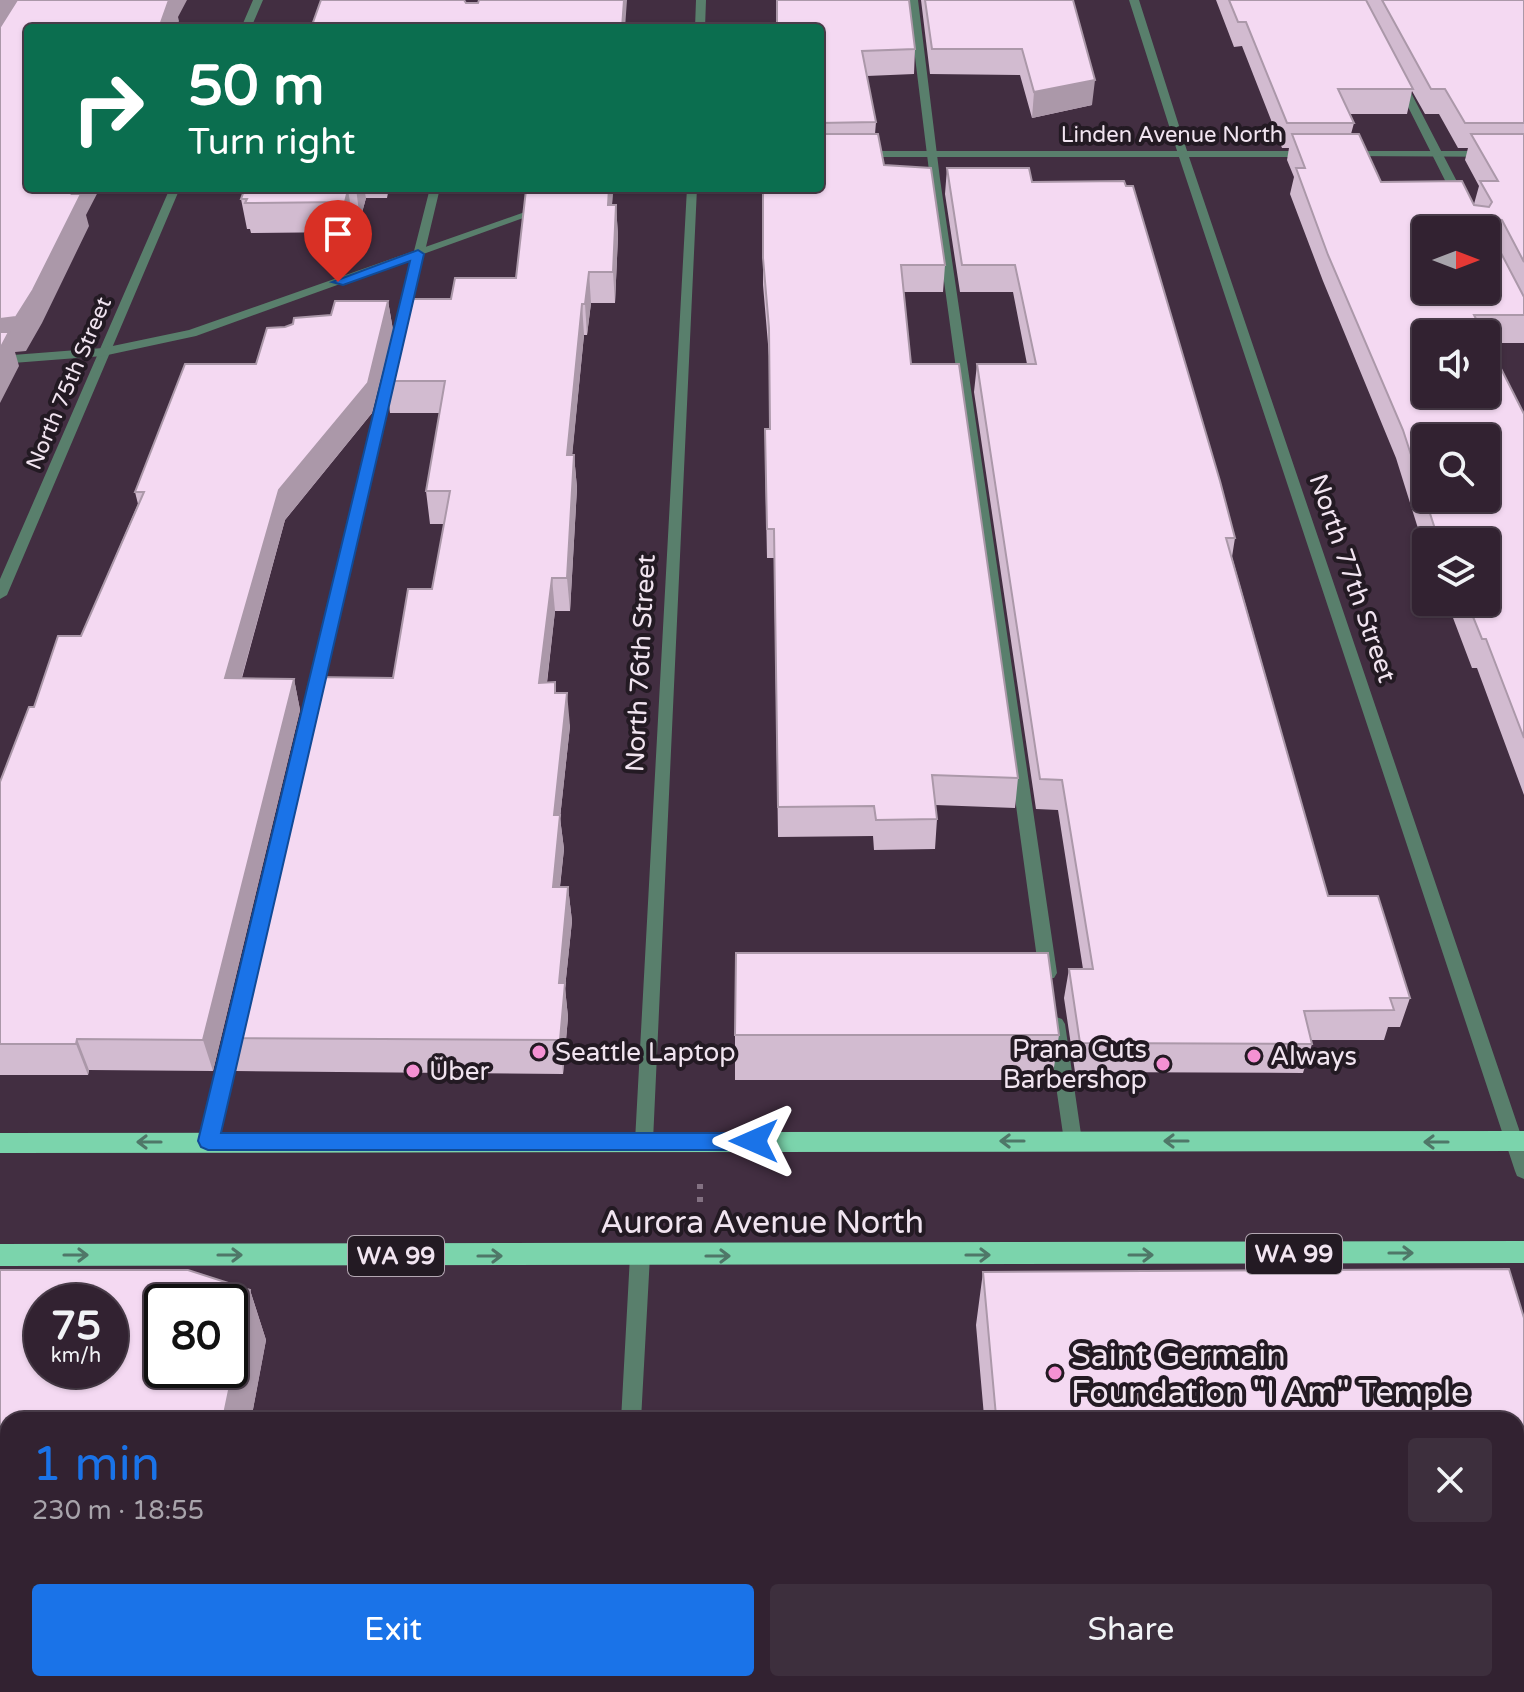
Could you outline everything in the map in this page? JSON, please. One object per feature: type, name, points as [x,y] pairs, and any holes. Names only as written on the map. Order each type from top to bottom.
[{"type":"highway","points":[[0,1143],[1519,1141]]},
{"type":"highway","name":"Aurora Avenue North","points":[[0,1255],[1524,1252]]},
{"type":"street","points":[[248,24],[258,0]]},
{"type":"street","points":[[700,24],[701,0]]},
{"type":"street","points":[[913,0],[1050,988]]},
{"type":"street","name":"North 77th Street","points":[[1134,0],[1183,154],[1519,1141],[1524,1171]]},
{"type":"street","points":[[1398,78],[1469,216]]},
{"type":"street","name":"Linden Avenue North","points":[[824,154],[1325,154]]},
{"type":"street","points":[[1341,154],[1524,154]]},
{"type":"street","name":"North 75th Street","points":[[0,595],[173,192]]},
{"type":"street","points":[[308,716],[434,192]]},
{"type":"street","name":"North 76th Street","points":[[644,1141],[692,192]]},
{"type":"street","points":[[0,360],[103,352],[192,333],[561,203]]},
{"type":"street","points":[[1053,1004],[1073,1141]]},
{"type":"street","points":[[208,1141],[239,1008]]},
{"type":"street","points":[[631,1412],[640,1256]]},
{"type":"building","points":[[17,0],[169,0],[160,24],[24,24],[24,192],[81,194],[33,290],[16,317],[0,319],[0,27]]},
{"type":"building","points":[[321,0],[464,0],[466,3],[478,3],[479,0],[624,0],[622,24],[312,24]]},
{"type":"building","points":[[777,0],[909,0],[915,49],[862,51],[876,122],[824,123],[824,24],[777,24]]},
{"type":"building","points":[[925,0],[1073,0],[1095,80],[1034,92],[1022,49],[932,49]]},
{"type":"building","points":[[1229,0],[1366,0],[1413,89],[1338,89],[1354,123],[1287,123],[1246,22],[1238,22]]},
{"type":"building","points":[[1382,0],[1524,0],[1524,123],[1465,123],[1445,89],[1431,89]]},
{"type":"building","points":[[824,134],[878,134],[884,165],[931,168],[945,265],[901,265],[911,364],[959,364],[1018,778],[932,775],[937,819],[876,820],[874,806],[778,807],[774,529],[767,529],[765,429],[770,429],[769,328],[763,258],[763,192],[824,192]]},
{"type":"building","points":[[1292,134],[1359,134],[1381,182],[1462,181],[1474,205],[1489,207],[1492,202],[1480,181],[1498,181],[1471,134],[1524,134],[1524,262],[1500,216],[1412,216],[1412,304],[1500,304],[1500,251],[1524,297],[1524,315],[1474,315],[1477,320],[1412,320],[1412,408],[1500,408],[1500,367],[1524,414],[1524,738],[1486,639],[1482,639],[1473,616],[1500,616],[1500,528],[1435,528],[1430,512],[1500,512],[1500,424],[1412,424],[1412,458],[1328,255],[1296,168],[1305,168]]},
{"type":"building","points":[[947,168],[1029,168],[1032,182],[1124,181],[1126,186],[1133,186],[1220,481],[1235,538],[1226,538],[1328,896],[1378,896],[1410,998],[1390,998],[1394,1010],[1304,1011],[1312,1044],[1080,1043],[1069,969],[1093,969],[1062,780],[1040,779],[977,364],[1036,364],[1015,265],[962,265]]},
{"type":"building","points":[[244,192],[348,192],[345,202],[245,203],[247,199],[241,199]]},
{"type":"building","points":[[526,192],[609,192],[608,205],[616,205],[613,272],[589,272],[585,304],[582,304],[567,455],[574,455],[567,578],[552,578],[539,683],[555,682],[555,693],[567,693],[554,815],[560,815],[553,887],[568,887],[559,983],[565,983],[560,1040],[227,1038],[314,677],[393,678],[408,589],[432,589],[450,491],[426,491],[445,381],[386,381],[406,299],[451,299],[455,278],[516,278]]},
{"type":"building","points":[[335,301],[388,301],[368,383],[279,490],[225,678],[294,679],[203,1040],[77,1039],[76,1044],[0,1044],[0,782],[29,707],[34,707],[58,636],[81,636],[144,492],[135,492],[185,364],[256,364],[267,328],[285,327],[293,324],[294,318],[331,315]]},
{"type":"building","points":[[0,332],[9,332],[0,349]]},
{"type":"building","points":[[736,953],[1048,953],[1059,1035],[735,1035]]},
{"type":"building","points":[[1509,1269],[1524,1318],[1524,1412],[996,1412],[983,1272]]},
{"type":"building","points":[[0,1270],[188,1270],[231,1284],[144,1284],[144,1388],[229,1388],[224,1412],[0,1412]]},
{"type":"place","name":"Seattle Laptop","points":[[539,1052]]},
{"type":"place","name":"Always","points":[[1254,1056]]},
{"type":"place","name":"Prana Cuts Barbershop","points":[[1163,1064]]},
{"type":"place","name":"Über","points":[[413,1071]]},
{"type":"place","name":"Saint Germain Foundation \"I Am\" Temple","points":[[1055,1373]]},
{"type":"route","points":[[338,282],[418,254],[208,1141],[754,1141]]}]
